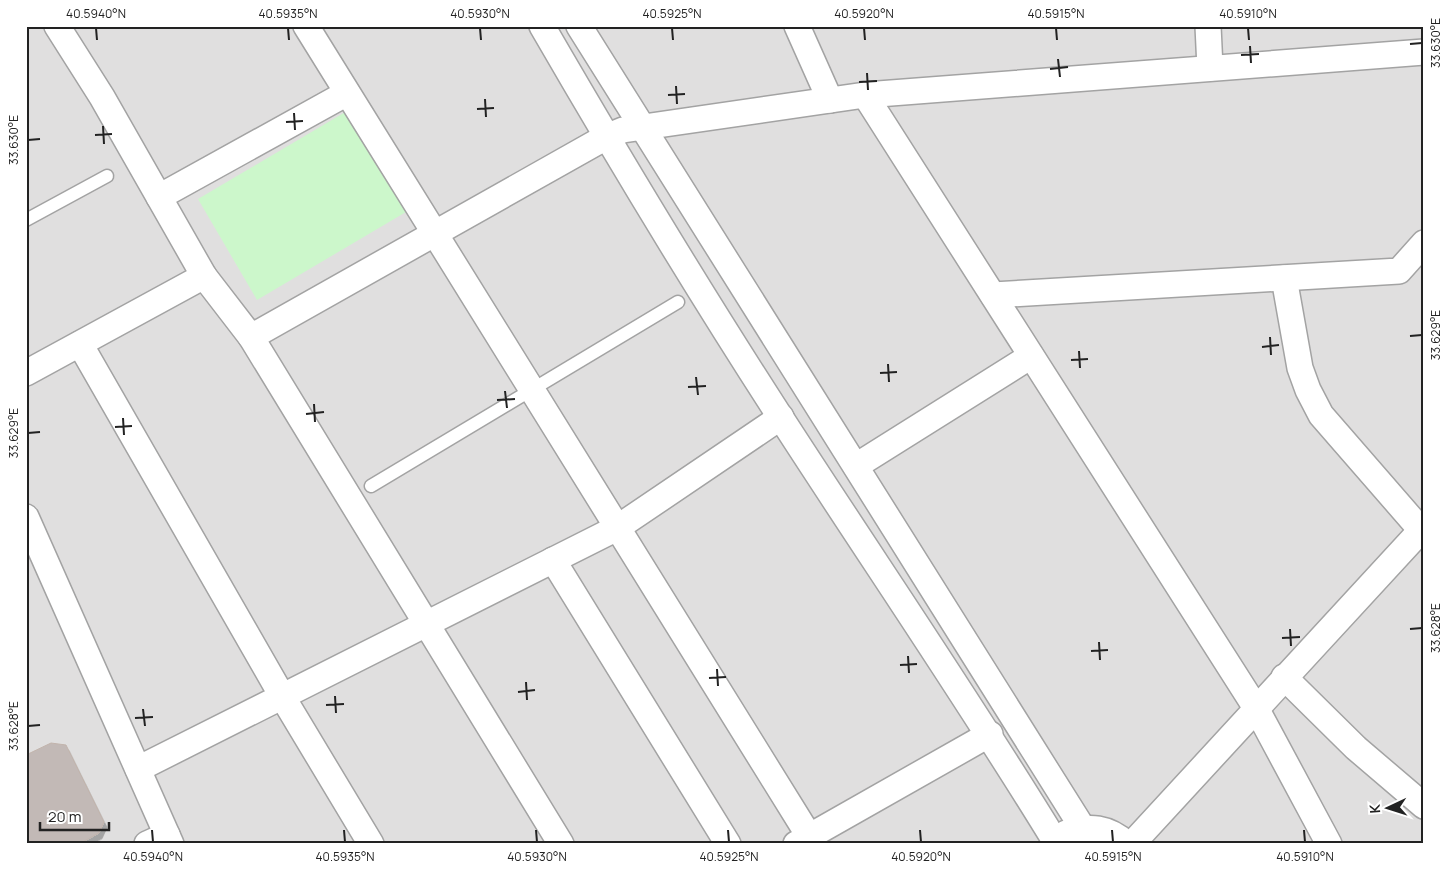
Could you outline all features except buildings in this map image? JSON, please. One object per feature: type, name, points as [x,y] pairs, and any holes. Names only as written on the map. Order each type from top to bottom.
[{"type":"street","points":[[57,26],[102,98],[204,276],[251,337],[561,844]]},
{"type":"street","points":[[306,26],[617,528],[803,840],[990,734]]},
{"type":"street","points":[[542,26],[606,138],[781,417],[990,734],[1053,842],[1065,833],[1082,827],[1100,828],[1116,834],[1128,844]]},
{"type":"street","points":[[579,26],[1082,827]]},
{"type":"street","points":[[797,26],[830,100]]},
{"type":"street","points":[[1208,26],[1210,68]]},
{"type":"street","points":[[251,337],[623,130],[865,95],[1424,52]]},
{"type":"street","points":[[159,197],[347,93]]},
{"type":"street","points":[[865,95],[1256,708],[1329,844]]},
{"type":"street","points":[[993,295],[1399,271],[1424,243]]},
{"type":"street","points":[[26,373],[204,276]]},
{"type":"street","points":[[1132,844],[1422,529],[1321,415],[1308,390],[1300,368],[1284,278]]},
{"type":"street","points":[[80,344],[282,696],[371,844]]},
{"type":"street","points":[[856,466],[1032,356]]},
{"type":"street","points":[[138,769],[617,528],[781,417]]},
{"type":"street","points":[[26,517],[138,769],[162,841]]},
{"type":"street","points":[[553,560],[728,844]]},
{"type":"street","points":[[1284,677],[1356,748],[1424,806]]},
{"type":"lane","points":[[26,220],[107,176]]},
{"type":"lane","points":[[371,486],[678,302]]},
{"type":"shaded area","points":[[26,26],[1424,26],[1424,844],[26,844]]},
{"type":"green space","points":[[347,111],[406,212],[257,300],[198,199]]}]
